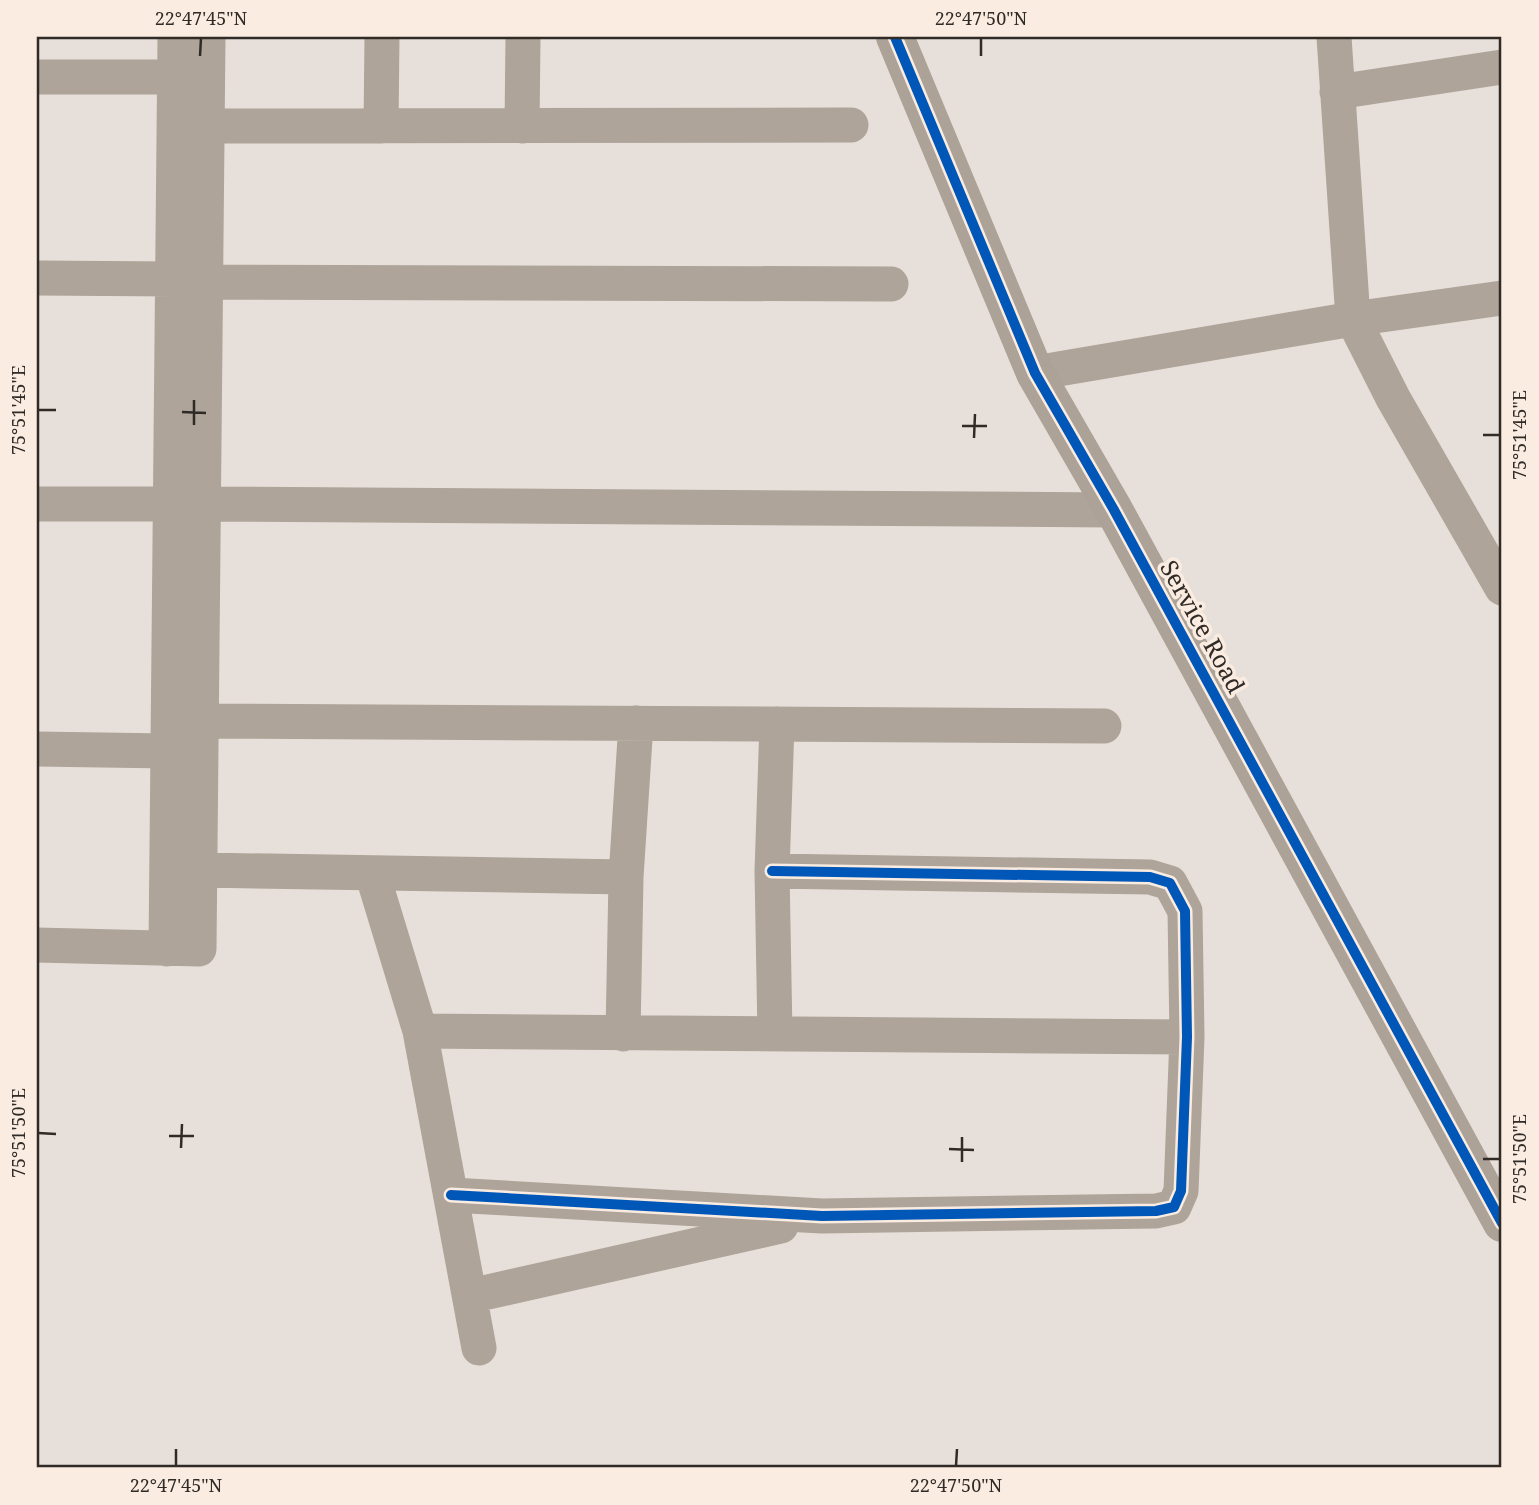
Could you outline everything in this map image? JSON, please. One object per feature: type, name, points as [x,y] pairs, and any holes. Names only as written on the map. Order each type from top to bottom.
[{"type":"street","points":[[166,949],[169,751],[187,504],[189,280],[175,77],[175,37]]},
{"type":"street","points":[[189,280],[208,126],[208,37]]},
{"type":"street","points":[[380,126],[382,37]]},
{"type":"street","points":[[522,125],[523,37]]},
{"type":"street","name":"Service Road","points":[[895,37],[1035,373],[1114,510],[1502,1223]]},
{"type":"street","points":[[1334,37],[1353,319],[1393,398],[1502,588]]},
{"type":"street","points":[[1337,92],[1502,67]]},
{"type":"street","points":[[37,77],[175,77]]},
{"type":"street","points":[[208,126],[851,125]]},
{"type":"street","points":[[37,278],[891,284]]},
{"type":"street","points":[[1035,373],[1353,319],[1502,298]]},
{"type":"street","points":[[37,504],[1114,510]]},
{"type":"street","points":[[37,945],[199,949],[202,721],[187,504]]},
{"type":"street","points":[[202,721],[1104,726]]},
{"type":"street","points":[[623,1034],[626,877],[636,723]]},
{"type":"street","points":[[775,1034],[772,871],[777,724]]},
{"type":"street","points":[[37,749],[169,751]]},
{"type":"street","points":[[201,870],[626,877]]},
{"type":"street","points":[[451,1195],[822,1216],[1156,1211],[1174,1207],[1181,1191],[1187,1037],[1185,911],[1170,883],[1150,877],[772,871]]},
{"type":"street","points":[[372,873],[420,1031],[480,1348]]},
{"type":"street","points":[[420,1031],[1187,1037]]},
{"type":"street","points":[[470,1296],[822,1216]]},
{"type":"cycle path","points":[[895,37],[1035,373],[1114,510],[1502,1223]]},
{"type":"cycle path","points":[[451,1195],[822,1216],[1156,1211],[1174,1207],[1181,1191],[1187,1037],[1185,911],[1170,883],[1150,877],[772,871]]}]
